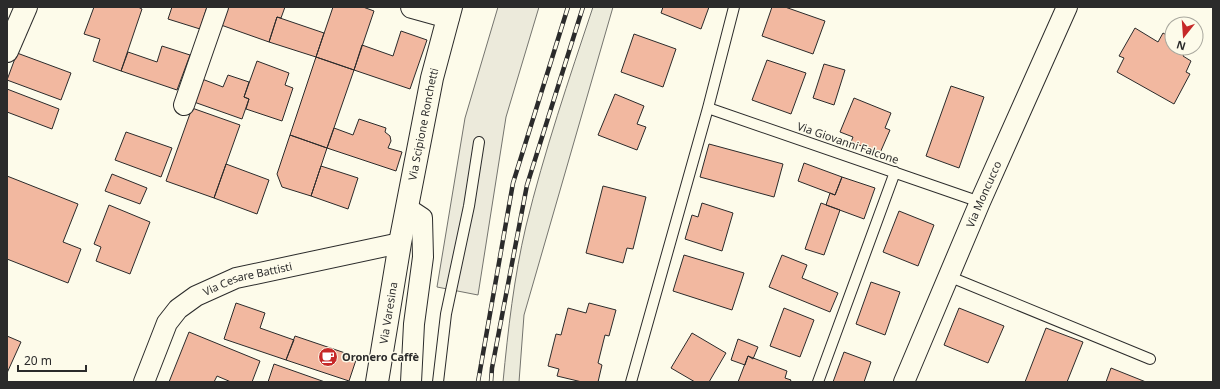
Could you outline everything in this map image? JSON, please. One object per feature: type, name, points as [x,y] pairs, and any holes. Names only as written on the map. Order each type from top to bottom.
[{"type":"main road","points":[[7,51],[26,7]]},
{"type":"main road","points":[[412,7],[450,12]]},
{"type":"main road","name":"Via Scipione Ronchetti","points":[[400,243],[432,78],[450,12]]},
{"type":"main road","name":"Via Varesina","points":[[377,382],[400,243]]},
{"type":"street","points":[[184,105],[218,7]]},
{"type":"street","name":"Via Moncucco","points":[[904,382],[980,202],[1067,7]]},
{"type":"street","points":[[407,208],[422,218],[423,257],[414,324],[410,382]]},
{"type":"street","name":"Via Cesare Battisti","points":[[144,382],[167,323],[178,309],[196,296],[236,278],[400,243]]},
{"type":"lane","points":[[631,382],[708,108],[734,7]]},
{"type":"lane","name":"Via Giovanni Falcone","points":[[708,108],[980,202]]},
{"type":"lane","points":[[438,382],[446,314],[469,206],[480,142]]},
{"type":"lane","points":[[818,382],[895,172]]},
{"type":"lane","points":[[948,276],[1150,359]]},
{"type":"shaded area","points":[[498,7],[539,7],[506,117],[478,295],[437,287],[465,118]]},
{"type":"shaded area","points":[[593,7],[613,7],[524,315],[519,382],[503,382],[512,304],[526,226],[549,143]]},
{"type":"building","points":[[94,7],[138,7],[142,9],[121,71],[93,61],[100,39],[84,34]]},
{"type":"building","points":[[172,7],[207,7],[200,29],[168,19]]},
{"type":"building","points":[[227,7],[285,7],[281,18],[277,17],[269,42],[221,25]]},
{"type":"building","points":[[333,7],[363,7],[374,11],[354,70],[316,57]]},
{"type":"building","points":[[663,7],[709,7],[701,29],[661,13]]},
{"type":"building","points":[[772,7],[785,7],[825,21],[813,54],[762,36]]},
{"type":"building","points":[[277,17],[324,33],[316,57],[269,42]]},
{"type":"building","points":[[1135,28],[1158,42],[1163,33],[1164,56],[1183,56],[1191,61],[1186,72],[1190,74],[1174,104],[1117,72],[1124,58],[1119,56]]},
{"type":"building","points":[[401,31],[427,40],[410,89],[354,70],[362,45],[393,56]]},
{"type":"building","points":[[634,34],[676,49],[663,87],[621,72]]},
{"type":"building","points":[[162,46],[190,55],[177,90],[121,71],[128,52],[157,62]]},
{"type":"building","points":[[17,53],[71,73],[61,100],[7,80]]},
{"type":"building","points":[[316,57],[354,70],[327,148],[290,135]]},
{"type":"building","points":[[767,60],[806,73],[791,114],[752,100]]},
{"type":"building","points":[[257,61],[289,73],[285,85],[293,88],[282,121],[246,109],[249,99],[244,97]]},
{"type":"building","points":[[824,64],[845,70],[834,105],[813,98]]},
{"type":"building","points":[[228,75],[249,82],[244,97],[249,99],[242,119],[194,102],[202,79],[223,87]]},
{"type":"building","points":[[951,86],[984,97],[959,168],[926,156]]},
{"type":"building","points":[[7,89],[59,109],[52,129],[7,112]]},
{"type":"building","points":[[615,94],[644,106],[637,124],[646,127],[637,150],[598,135]]},
{"type":"building","points":[[854,98],[891,113],[885,128],[890,130],[880,153],[851,142],[853,137],[840,132]]},
{"type":"building","points":[[192,108],[240,125],[214,198],[166,181]]},
{"type":"building","points":[[359,119],[386,128],[385,132],[390,136],[391,141],[388,148],[402,152],[396,171],[327,148],[334,128],[353,135]]},
{"type":"building","points":[[126,132],[172,148],[161,177],[115,160]]},
{"type":"building","points":[[290,135],[327,148],[311,196],[282,187],[277,174]]},
{"type":"building","points":[[709,144],[783,164],[774,197],[700,177]]},
{"type":"building","points":[[804,163],[842,177],[835,195],[798,181]]},
{"type":"building","points":[[226,164],[269,180],[257,214],[214,198]]},
{"type":"building","points":[[321,166],[358,178],[348,209],[311,196]]},
{"type":"building","points":[[112,174],[147,188],[140,204],[105,191]]},
{"type":"building","points":[[7,176],[78,204],[63,242],[81,249],[68,283],[7,259]]},
{"type":"building","points":[[842,177],[875,188],[864,219],[826,205],[830,193],[835,195]]},
{"type":"building","points":[[603,186],[646,197],[633,249],[627,248],[623,263],[586,253]]},
{"type":"building","points":[[702,203],[733,213],[722,251],[685,239],[692,215],[698,217]]},
{"type":"building","points":[[821,203],[840,210],[824,255],[805,249]]},
{"type":"building","points":[[109,205],[150,222],[130,274],[96,261],[101,247],[94,244]]},
{"type":"building","points":[[899,211],[934,225],[918,266],[883,252]]},
{"type":"building","points":[[684,255],[744,273],[732,310],[673,291]]},
{"type":"building","points":[[782,255],[807,265],[802,278],[838,293],[830,312],[769,287]]},
{"type":"building","points":[[871,282],[900,292],[885,335],[856,324]]},
{"type":"building","points":[[236,303],[265,313],[260,328],[294,340],[286,360],[224,339]]},
{"type":"building","points":[[589,303],[616,310],[609,336],[605,335],[598,363],[602,365],[598,382],[582,382],[557,376],[559,369],[548,366],[556,334],[561,335],[568,308],[586,313]]},
{"type":"building","points":[[784,308],[814,320],[800,357],[770,346]]},
{"type":"building","points":[[959,308],[1004,326],[988,363],[944,345]]},
{"type":"building","points":[[1046,328],[1083,342],[1067,382],[1025,382]]},
{"type":"building","points":[[189,332],[260,361],[252,382],[231,382],[217,376],[214,382],[169,382]]},
{"type":"building","points":[[692,333],[726,353],[709,382],[695,382],[671,368]]},
{"type":"building","points":[[7,336],[21,342],[7,373]]},
{"type":"building","points":[[295,336],[357,357],[349,381],[286,360]]},
{"type":"building","points":[[738,339],[758,347],[753,359],[748,356],[745,365],[731,360]]},
{"type":"building","points":[[844,352],[871,362],[864,382],[833,382]]},
{"type":"building","points":[[748,356],[787,371],[785,378],[791,380],[790,382],[738,382]]},
{"type":"building","points":[[274,364],[325,382],[268,382]]},
{"type":"building","points":[[1111,368],[1146,382],[1106,382]]},
{"type":"railway","points":[[478,382],[513,183],[568,7]]},
{"type":"railway","points":[[491,382],[492,368],[527,185],[583,7]]},
{"type":"place","name":"Oronero Caffè","points":[[328,357]]}]
